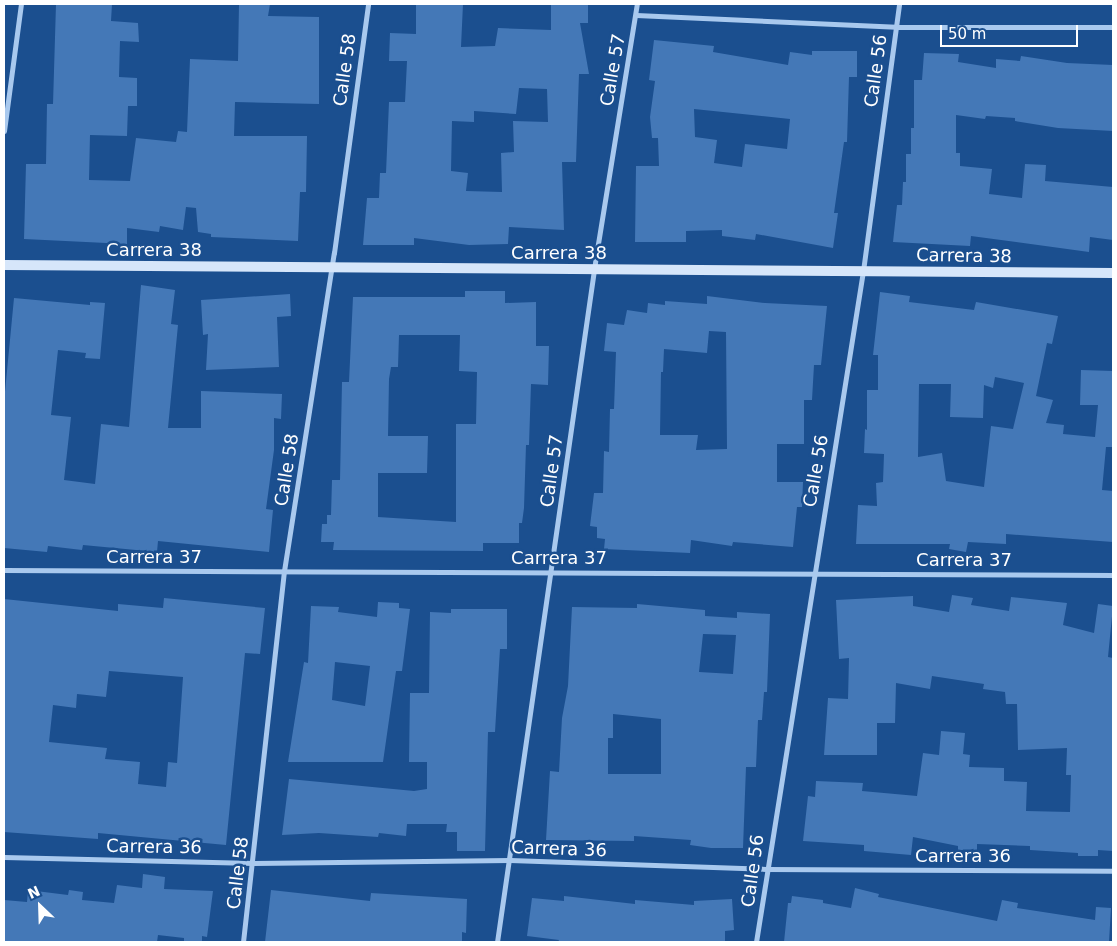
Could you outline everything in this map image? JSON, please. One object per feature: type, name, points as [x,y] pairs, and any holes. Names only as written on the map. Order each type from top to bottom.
[{"type":"main road","name":"Carrera 38","points":[[4,265],[1113,273]]},
{"type":"street","points":[[4,131],[21,4]]},
{"type":"street","name":"Calle 58","points":[[243,942],[254,863],[284,571],[332,267],[368,4]]},
{"type":"street","name":"Calle 57","points":[[498,942],[594,269],[638,4]]},
{"type":"street","name":"Calle 56","points":[[756,942],[812,573],[863,271],[899,4]]},
{"type":"street","points":[[636,15],[896,27],[1113,27]]},
{"type":"street","name":"Carrera 37","points":[[4,570],[1113,575]]},
{"type":"street","name":"Carrera 36","points":[[4,857],[254,863],[510,860],[766,869],[1113,871]]},
{"type":"building","points":[[56,4],[112,4],[111,21],[138,23],[139,42],[120,41],[119,77],[137,78],[137,106],[128,106],[127,136],[90,135],[89,180],[130,181],[136,138],[176,142],[178,131],[187,132],[190,59],[238,61],[239,4],[270,4],[268,16],[319,17],[319,104],[235,102],[234,136],[307,136],[306,192],[300,192],[298,241],[211,237],[211,234],[198,232],[196,208],[186,207],[183,230],[160,226],[159,232],[127,228],[127,244],[24,239],[26,164],[46,164],[47,104],[53,104]]},
{"type":"building","points":[[416,4],[463,4],[461,47],[495,46],[498,28],[551,30],[551,5],[588,4],[588,23],[580,23],[589,74],[579,74],[576,162],[562,162],[564,230],[509,227],[508,244],[469,245],[414,238],[414,245],[363,245],[367,198],[379,198],[380,173],[386,173],[389,102],[405,102],[407,61],[389,61],[390,33],[416,34]],"holes":[[[519,88],[547,89],[548,122],[513,121],[514,152],[501,153],[502,192],[466,191],[468,173],[451,171],[452,121],[474,122],[474,111],[516,114]]]},
{"type":"building","points":[[654,40],[714,46],[713,52],[788,65],[790,52],[812,55],[812,51],[857,51],[857,77],[849,77],[847,142],[844,142],[834,213],[838,213],[833,248],[756,234],[755,240],[722,236],[722,230],[686,231],[686,242],[635,242],[636,166],[659,166],[658,138],[652,138],[650,117],[655,81],[649,80]],"holes":[[[694,109],[790,119],[787,149],[745,144],[742,167],[714,163],[717,140],[695,137]]]},
{"type":"building","points":[[924,53],[959,54],[958,62],[996,68],[996,59],[1020,61],[1021,56],[1067,63],[1113,65],[1113,131],[1058,128],[1015,121],[1015,118],[986,116],[985,119],[956,115],[956,153],[960,153],[960,166],[992,169],[989,194],[1022,198],[1025,164],[1046,165],[1045,181],[1113,187],[1113,240],[1090,237],[1089,252],[971,236],[970,246],[893,242],[897,205],[902,205],[903,182],[906,182],[906,154],[911,154],[911,128],[914,128],[914,80],[922,80]]},
{"type":"building","points":[[141,285],[175,290],[171,324],[178,325],[168,428],[201,428],[201,391],[282,394],[281,419],[274,418],[274,450],[266,509],[273,510],[269,552],[158,541],[157,552],[83,545],[82,550],[48,546],[47,552],[4,548],[4,402],[14,298],[90,305],[90,302],[105,303],[100,359],[85,358],[86,353],[58,350],[51,415],[71,417],[64,480],[95,484],[101,424],[129,427]]},
{"type":"building","points":[[465,291],[505,291],[505,303],[536,302],[536,346],[549,346],[548,385],[531,384],[529,445],[526,445],[524,508],[522,523],[519,523],[519,543],[483,543],[483,551],[333,550],[334,542],[321,542],[322,524],[327,524],[327,515],[331,515],[332,480],[340,480],[342,382],[349,382],[353,297],[465,297]],"holes":[[[399,335],[460,335],[459,371],[477,372],[476,424],[456,424],[456,522],[378,517],[378,473],[427,473],[428,436],[388,436],[389,379],[391,367],[398,367]]]},
{"type":"building","points":[[880,292],[910,296],[909,302],[974,310],[976,302],[1058,316],[1052,344],[1047,343],[1036,396],[1053,400],[1046,423],[1064,425],[1063,434],[1095,437],[1098,405],[1080,405],[1081,370],[1113,371],[1113,447],[1106,447],[1102,490],[1113,491],[1113,542],[1006,534],[1006,544],[968,542],[966,552],[949,549],[950,544],[856,544],[858,505],[877,506],[876,483],[883,482],[884,454],[864,453],[865,429],[867,430],[867,390],[878,390],[878,355],[873,355]],"holes":[[[995,377],[1024,383],[1013,429],[991,426],[984,487],[946,481],[942,453],[918,457],[919,384],[951,384],[950,417],[983,418],[984,385],[993,388]]]},
{"type":"building","points":[[290,294],[291,316],[277,317],[279,367],[206,370],[208,334],[203,335],[201,300]]},
{"type":"building","points":[[707,296],[765,303],[827,306],[821,365],[814,365],[812,400],[804,400],[804,444],[777,444],[777,482],[803,482],[802,507],[797,507],[793,547],[733,542],[732,546],[691,540],[690,553],[604,549],[605,539],[597,538],[597,527],[590,526],[594,493],[603,493],[604,451],[609,452],[610,409],[614,409],[616,352],[604,351],[607,323],[624,325],[627,310],[647,313],[648,303],[665,305],[665,301],[707,304]],"holes":[[[709,331],[726,332],[727,449],[696,450],[698,435],[660,435],[661,372],[663,372],[664,349],[707,353]]]},
{"type":"building","points":[[952,595],[973,598],[971,605],[1009,611],[1011,597],[1067,603],[1063,625],[1094,633],[1098,604],[1113,606],[1108,657],[1113,658],[1113,851],[1098,850],[1098,856],[1078,856],[1078,853],[1030,850],[1030,846],[977,844],[977,850],[958,850],[958,846],[913,837],[911,855],[864,851],[864,845],[803,841],[808,796],[815,797],[816,781],[863,783],[862,791],[917,796],[923,753],[939,755],[941,731],[965,733],[963,754],[970,755],[969,767],[1004,768],[1004,781],[1027,782],[1026,811],[1070,812],[1071,775],[1066,775],[1067,748],[1018,750],[1017,704],[1006,704],[1005,692],[983,689],[984,684],[932,676],[930,689],[896,683],[895,723],[877,723],[877,755],[824,755],[828,698],[848,699],[849,658],[839,659],[836,600],[913,596],[913,606],[949,612]]},
{"type":"building","points":[[164,598],[265,608],[260,654],[245,653],[226,845],[98,833],[98,839],[4,832],[4,599],[118,611],[118,604],[163,608]],"holes":[[[109,671],[183,677],[177,763],[168,762],[166,787],[138,784],[140,762],[105,759],[107,748],[49,742],[53,705],[76,708],[77,694],[106,697]]]},
{"type":"building","points":[[378,602],[399,603],[399,608],[410,609],[402,671],[396,671],[383,762],[288,762],[304,662],[308,663],[311,606],[339,607],[338,612],[377,617]],"holes":[[[335,662],[370,666],[365,706],[332,700]]]},
{"type":"building","points":[[637,604],[705,610],[705,616],[737,618],[737,612],[770,614],[767,692],[764,692],[762,720],[758,720],[756,767],[746,767],[743,848],[711,848],[690,845],[691,840],[634,836],[634,841],[546,840],[550,771],[559,772],[562,718],[568,686],[572,607],[637,608]],"holes":[[[703,634],[736,635],[733,674],[699,672]],[[613,714],[661,719],[661,774],[608,774],[608,738],[613,738]]]},
{"type":"building","points":[[451,609],[507,609],[507,649],[500,649],[495,732],[488,732],[485,851],[457,851],[457,832],[446,832],[447,824],[407,824],[406,836],[379,833],[378,837],[319,833],[282,835],[289,779],[414,791],[427,789],[427,762],[409,762],[410,693],[429,693],[430,612],[451,613]]},
{"type":"building","points":[[143,874],[165,877],[164,889],[213,891],[207,937],[202,936],[202,942],[184,942],[184,938],[158,935],[157,942],[4,942],[4,900],[27,902],[28,890],[68,895],[69,890],[83,892],[82,900],[114,903],[117,885],[142,888]]},
{"type":"building","points":[[855,888],[879,894],[878,897],[997,921],[1002,900],[1018,903],[1017,908],[1095,920],[1096,907],[1111,908],[1109,942],[784,942],[788,903],[791,903],[792,896],[823,900],[823,903],[851,908]]},
{"type":"building","points":[[271,890],[370,901],[371,893],[467,899],[466,933],[462,932],[462,942],[265,942]]},
{"type":"building","points":[[564,896],[635,904],[635,900],[694,905],[694,901],[732,899],[734,930],[725,931],[725,942],[558,942],[559,940],[527,936],[532,898],[564,901]]}]
